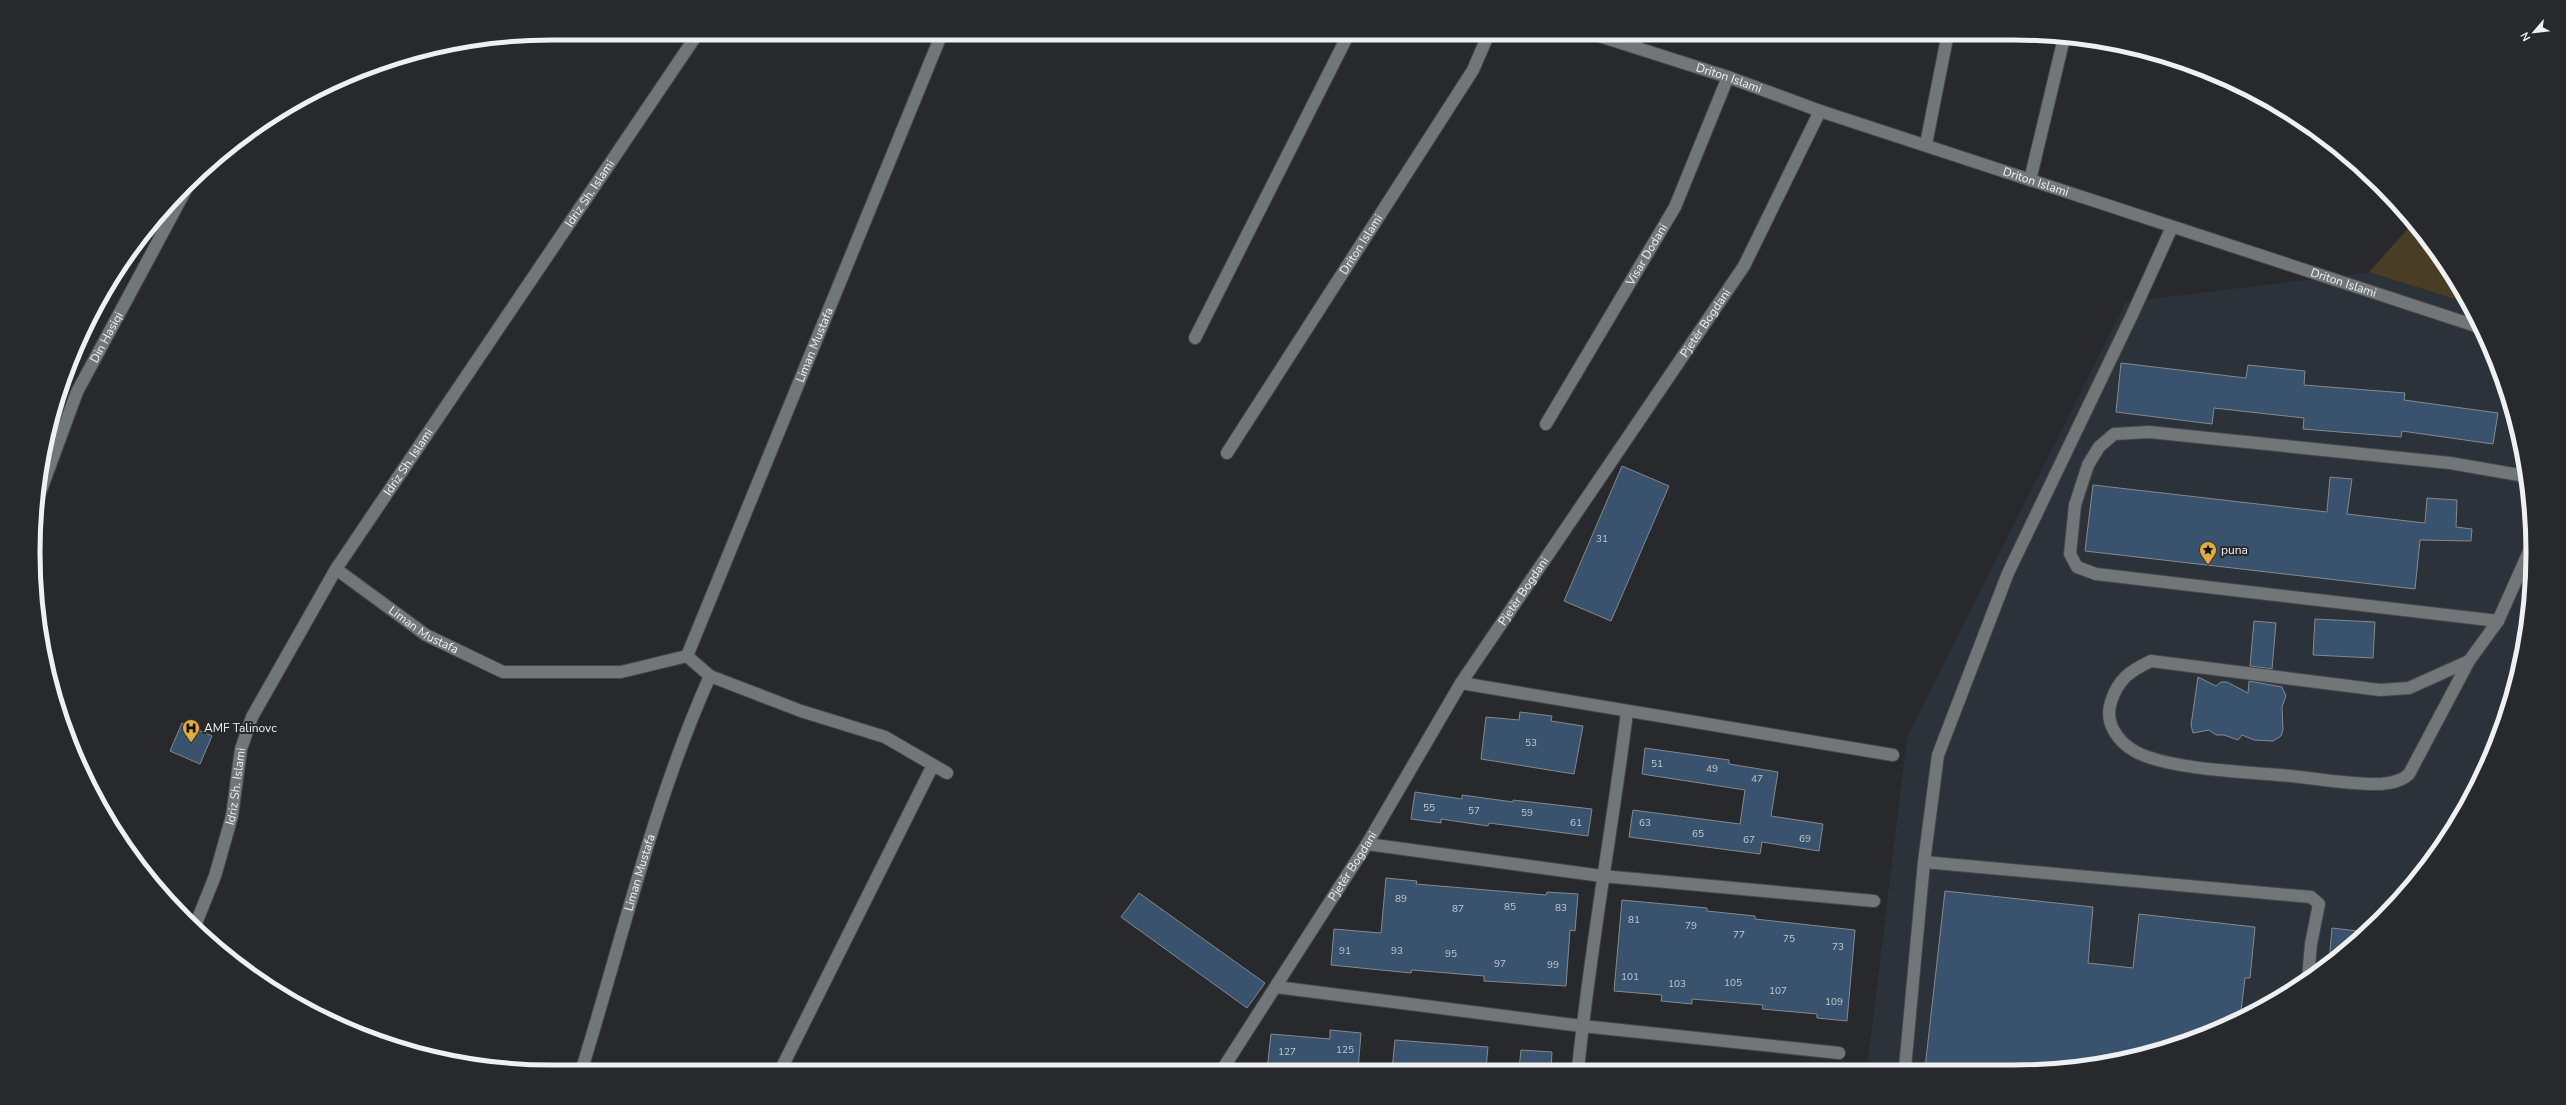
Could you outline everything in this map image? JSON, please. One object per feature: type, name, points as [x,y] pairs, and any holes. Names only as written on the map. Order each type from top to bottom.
[{"type":"street","name":"Idriz Sh. Islami","points":[[197,921],[215,876],[232,816],[240,749],[252,717],[336,569],[693,40]]},
{"type":"street","name":"Liman Mustafa","points":[[336,569],[426,635],[503,672],[621,672],[687,656],[939,40]]},
{"type":"street","points":[[1195,338],[1345,40]]},
{"type":"street","name":"Driton Islami","points":[[1227,452],[1473,70],[1486,40]]},
{"type":"street","name":"Driton Islami","points":[[1612,40],[1728,77],[1820,111],[1926,144],[2030,180],[2472,325]]},
{"type":"street","points":[[1635,47],[1636,40]]},
{"type":"street","points":[[1926,144],[1947,40]]},
{"type":"street","points":[[2030,180],[2063,42]]},
{"type":"street","name":"Visar Dodani","points":[[1546,424],[1675,207],[1728,77]]},
{"type":"street","name":"Pjetër Bogdani","points":[[1225,1065],[1367,844],[1461,682],[1744,266],[1820,111]]},
{"type":"street","name":"Din Hasiqi","points":[[46,477],[77,392],[180,201]]},
{"type":"street","points":[[1905,1065],[1924,862],[1938,755],[2008,572],[2132,315],[2172,227]]},
{"type":"street","points":[[2498,621],[2096,574],[2077,567],[2070,554],[2076,505],[2088,465],[2099,447],[2114,434],[2131,432],[2450,463],[2520,475]]},
{"type":"street","points":[[2469,661],[2409,688],[2380,690],[2151,661],[2124,676],[2115,688],[2109,707],[2112,728],[2124,744],[2137,752],[2180,765],[2363,783],[2397,781],[2404,779],[2409,774],[2469,661],[2498,621],[2526,559]]},
{"type":"street","points":[[687,656],[710,676],[801,711],[885,737],[947,774]]},
{"type":"street","name":"Liman Mustafa","points":[[583,1065],[651,837],[694,712],[710,676]]},
{"type":"street","points":[[1461,682],[1627,712],[1893,755]]},
{"type":"street","points":[[1578,1065],[1582,1026],[1602,876],[1618,783],[1627,712]]},
{"type":"street","points":[[783,1065],[933,765]]},
{"type":"street","points":[[1367,844],[1602,876],[1874,901]]},
{"type":"street","points":[[1924,862],[2311,897],[2319,904],[2311,944],[2309,971]]},
{"type":"street","points":[[1276,987],[1582,1026],[1839,1053]]},
{"type":"shaded area","points":[[2409,227],[2440,268],[2459,301],[2369,272]]},
{"type":"shaded area","points":[[2369,272],[2459,301],[2487,356],[2499,388],[2509,420],[2522,486],[2526,552],[2522,619],[2509,685],[2499,717],[2487,749],[2457,809],[2440,837],[2399,890],[2376,915],[2351,938],[2298,979],[2270,996],[2210,1026],[2178,1038],[2146,1048],[2080,1061],[2014,1065],[1867,1065],[1907,737],[2126,302]]},
{"type":"building","points":[[2121,363],[2246,378],[2248,365],[2305,371],[2304,385],[2405,393],[2404,400],[2498,413],[2493,444],[2402,431],[2401,437],[2303,429],[2304,418],[2214,408],[2212,424],[2116,412]]},
{"type":"building","points":[[1622,466],[1669,486],[1611,621],[1564,601]]},
{"type":"building","points":[[2330,477],[2352,479],[2347,514],[2425,523],[2427,498],[2457,500],[2456,527],[2472,529],[2471,541],[2420,540],[2415,589],[2085,551],[2093,485],[2327,512]]},
{"type":"building","points":[[2315,619],[2375,622],[2373,658],[2313,655]]},
{"type":"building","points":[[2254,621],[2276,623],[2272,669],[2250,666]]},
{"type":"building","points":[[2198,677],[2216,686],[2221,682],[2227,682],[2248,693],[2249,681],[2282,687],[2286,696],[2282,707],[2283,730],[2281,736],[2273,741],[2254,740],[2242,735],[2238,740],[2224,735],[2216,735],[2209,730],[2193,733],[2191,725]]},
{"type":"building","points":[[1520,712],[1552,716],[1551,721],[1583,726],[1574,774],[1481,759],[1486,717],[1519,720]]},
{"type":"building","name":"AMF Talinovc","points":[[182,723],[212,736],[200,764],[170,751]]},
{"type":"building","points":[[1645,748],[1729,760],[1729,764],[1778,772],[1771,816],[1823,824],[1819,851],[1762,842],[1760,854],[1629,837],[1633,810],[1740,824],[1745,790],[1642,774]]},
{"type":"building","points":[[1415,792],[1462,799],[1462,795],[1513,802],[1513,800],[1592,809],[1588,836],[1489,823],[1488,826],[1441,819],[1441,823],[1411,819]]},
{"type":"building","points":[[1386,878],[1417,881],[1416,884],[1546,895],[1547,892],[1578,894],[1575,931],[1570,930],[1566,986],[1484,981],[1484,976],[1412,970],[1411,973],[1331,965],[1334,929],[1381,933]]},
{"type":"building","points":[[1945,891],[2093,907],[2088,963],[2133,968],[2139,914],[2255,927],[2250,978],[2245,978],[2241,1012],[2210,1026],[2146,1048],[2080,1061],[2014,1065],[1925,1065]]},
{"type":"building","points":[[1139,893],[1265,983],[1247,1008],[1121,917]]},
{"type":"building","points":[[1622,900],[1707,908],[1707,911],[1755,916],[1755,919],[1855,930],[1847,1021],[1817,1018],[1817,1014],[1762,1009],[1763,1005],[1692,999],[1692,1004],[1661,1001],[1662,995],[1614,991]]},
{"type":"building","points":[[2332,928],[2358,931],[2351,938],[2330,955]]},
{"type":"building","points":[[1330,1030],[1361,1033],[1358,1065],[1268,1065],[1271,1034],[1330,1039]]},
{"type":"building","points":[[1395,1040],[1488,1047],[1486,1065],[1392,1065]]},
{"type":"building","points":[[1521,1050],[1552,1052],[1551,1065],[1519,1065]]},
{"type":"place","name":"puna","points":[[2208,565]]},
{"type":"place","name":"AMF Talinovc","points":[[191,743]]}]
